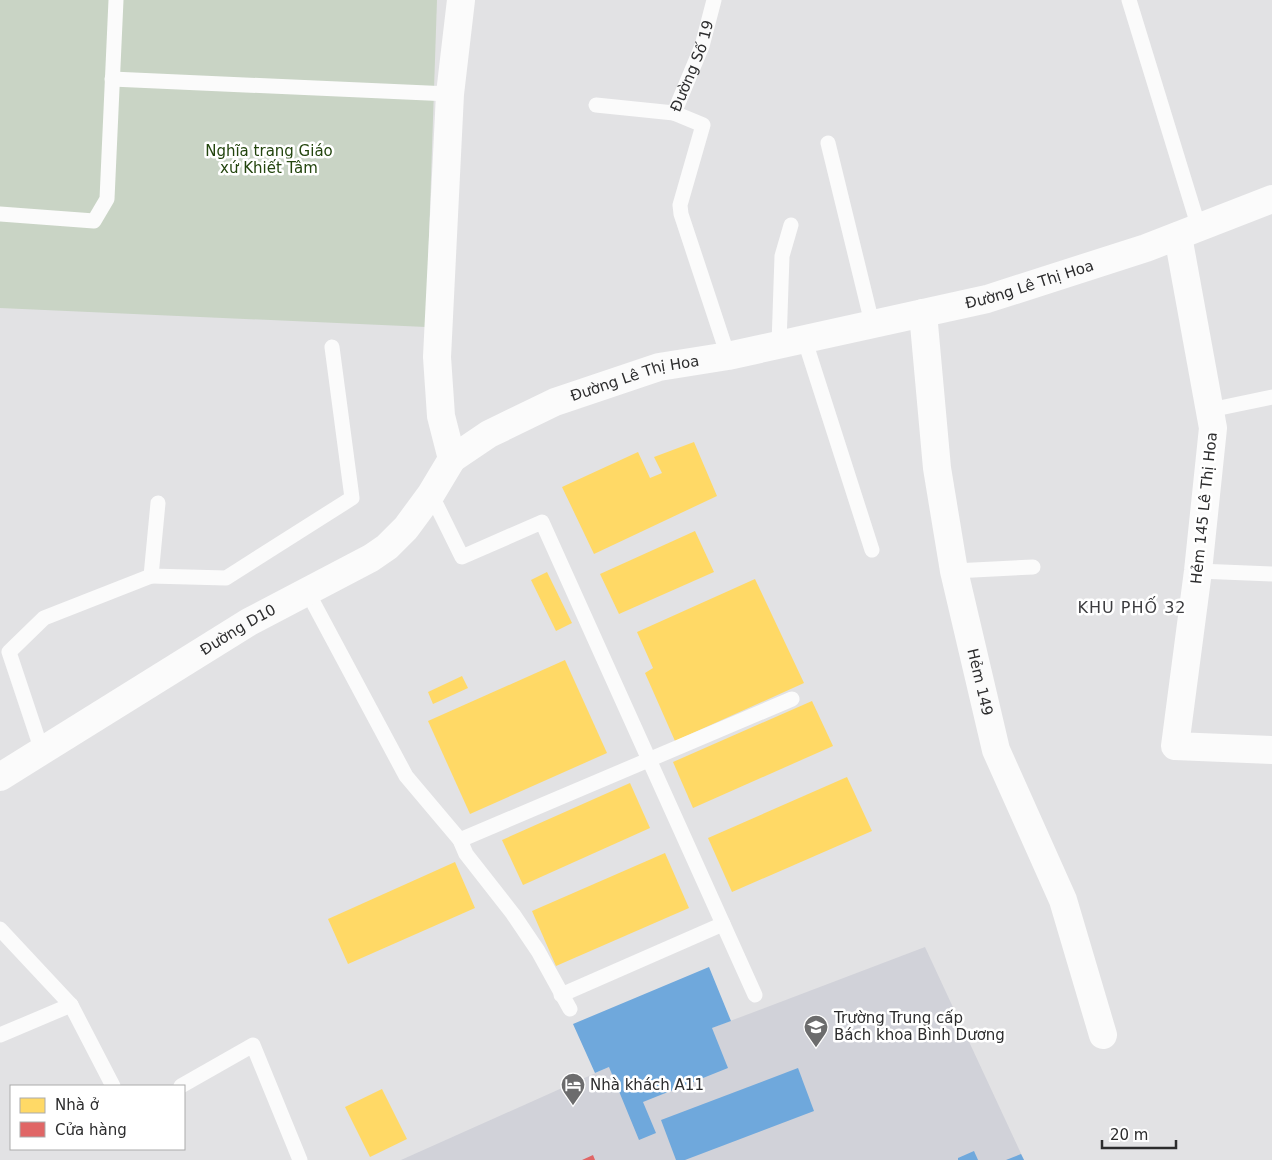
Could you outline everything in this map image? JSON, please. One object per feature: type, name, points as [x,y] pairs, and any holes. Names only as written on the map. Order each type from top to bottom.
[{"type":"street","points":[[452,459],[441,416],[437,357],[450,94],[461,0]]},
{"type":"street","name":"Đường Lê Thị Hoa","points":[[452,459],[488,434],[555,402],[659,367],[728,356],[987,299],[1189,232],[1272,199]]},
{"type":"street","name":"Hẻm 145 Lê Thị Hoa","points":[[1189,232],[1213,428],[1198,571],[1175,746],[1272,750]]},
{"type":"street","name":"Hẻm 149","points":[[923,313],[937,468],[954,571],[996,750],[1064,900],[1103,1035]]},
{"type":"street","name":"Đường D10","points":[[0,777],[249,622],[372,558],[406,528],[431,494],[452,459]]},
{"type":"lane","points":[[0,214],[94,222],[107,199],[116,0]]},
{"type":"lane","name":"Đường Số 19","points":[[596,106],[674,114],[702,46],[714,0]]},
{"type":"lane","points":[[1129,0],[1189,232]]},
{"type":"lane","points":[[112,79],[450,94]]},
{"type":"lane","points":[[674,114],[703,125],[680,204],[681,214],[728,356]]},
{"type":"lane","points":[[828,143],[872,323]]},
{"type":"lane","points":[[791,225],[782,256],[791,341],[872,550]]},
{"type":"lane","points":[[42,751],[9,652],[44,618],[151,576],[226,578],[352,498],[332,347]]},
{"type":"lane","points":[[1210,410],[1272,397]]},
{"type":"lane","points":[[431,494],[462,558],[542,522],[755,995]]},
{"type":"lane","points":[[151,576],[158,503]]},
{"type":"lane","points":[[954,571],[1033,567]]},
{"type":"lane","points":[[1198,571],[1272,574]]},
{"type":"lane","points":[[307,591],[406,776],[460,840],[466,854],[513,914],[538,951],[570,1009]]},
{"type":"lane","points":[[460,840],[792,699]]},
{"type":"lane","points":[[561,995],[723,924]]},
{"type":"lane","points":[[0,929],[71,1005],[112,1085]]},
{"type":"lane","points":[[0,1035],[71,1005]]},
{"type":"lane","points":[[183,1085],[254,1044],[300,1160]]},
{"type":"shaded area","name":"Trường Trung cấp Bách khoa Bình Dương","points":[[925,947],[1024,1160],[401,1160],[609,1067]]},
{"type":"green space","name":"Nghĩa trang Giáo xứ Khiết Tâm","points":[[0,0],[437,0],[426,327],[0,308]]},
{"type":"building: Nhà ở","points":[[694,442],[717,496],[594,554],[562,487],[638,452],[650,478],[662,473],[654,457]]},
{"type":"building: Nhà ở","points":[[695,531],[714,572],[619,614],[600,574]]},
{"type":"building: Nhà ở","points":[[547,572],[572,623],[556,631],[531,580]]},
{"type":"building: Nhà ở","points":[[755,579],[804,683],[675,741],[645,673],[653,668],[637,632]]},
{"type":"building: Nhà ở","points":[[565,660],[607,753],[470,814],[428,721]]},
{"type":"building: Nhà ở","points":[[462,676],[468,688],[433,704],[428,692]]},
{"type":"building: Nhà ở","points":[[812,701],[833,746],[693,808],[673,762]]},
{"type":"building: Nhà ở","points":[[847,777],[872,831],[732,892],[708,838]]},
{"type":"building: Nhà ở","points":[[630,783],[650,828],[523,885],[502,840]]},
{"type":"building: Nhà ở","points":[[665,853],[689,908],[556,966],[532,911]]},
{"type":"building: Nhà ở","points":[[455,862],[475,908],[348,964],[328,919]]},
{"type":"building: Nhà ở","points":[[382,1089],[407,1139],[370,1157],[345,1107]]},
{"type":"building: Cửa hàng","points":[[593,1155],[595,1160],[582,1160]]},
{"type":"building: Trường học","points":[[709,967],[731,1021],[712,1028],[728,1068],[643,1102],[656,1133],[639,1140],[609,1067],[595,1073],[573,1024]]},
{"type":"building: Trường học","points":[[798,1068],[814,1111],[685,1160],[676,1160],[661,1120]]},
{"type":"building: Trường học","points":[[974,1151],[978,1160],[958,1160],[958,1158]]},
{"type":"building: Trường học","points":[[1021,1154],[1024,1160],[1006,1160]]},
{"type":"place","name":"Trường Trung cấp Bách khoa Bình Dương","points":[[816,1048]]},
{"type":"place","name":"Nhà khách A11","points":[[573,1106]]},
{"type":"district","name":"KHU PHỐ 32","points":[[1132,607]]}]
